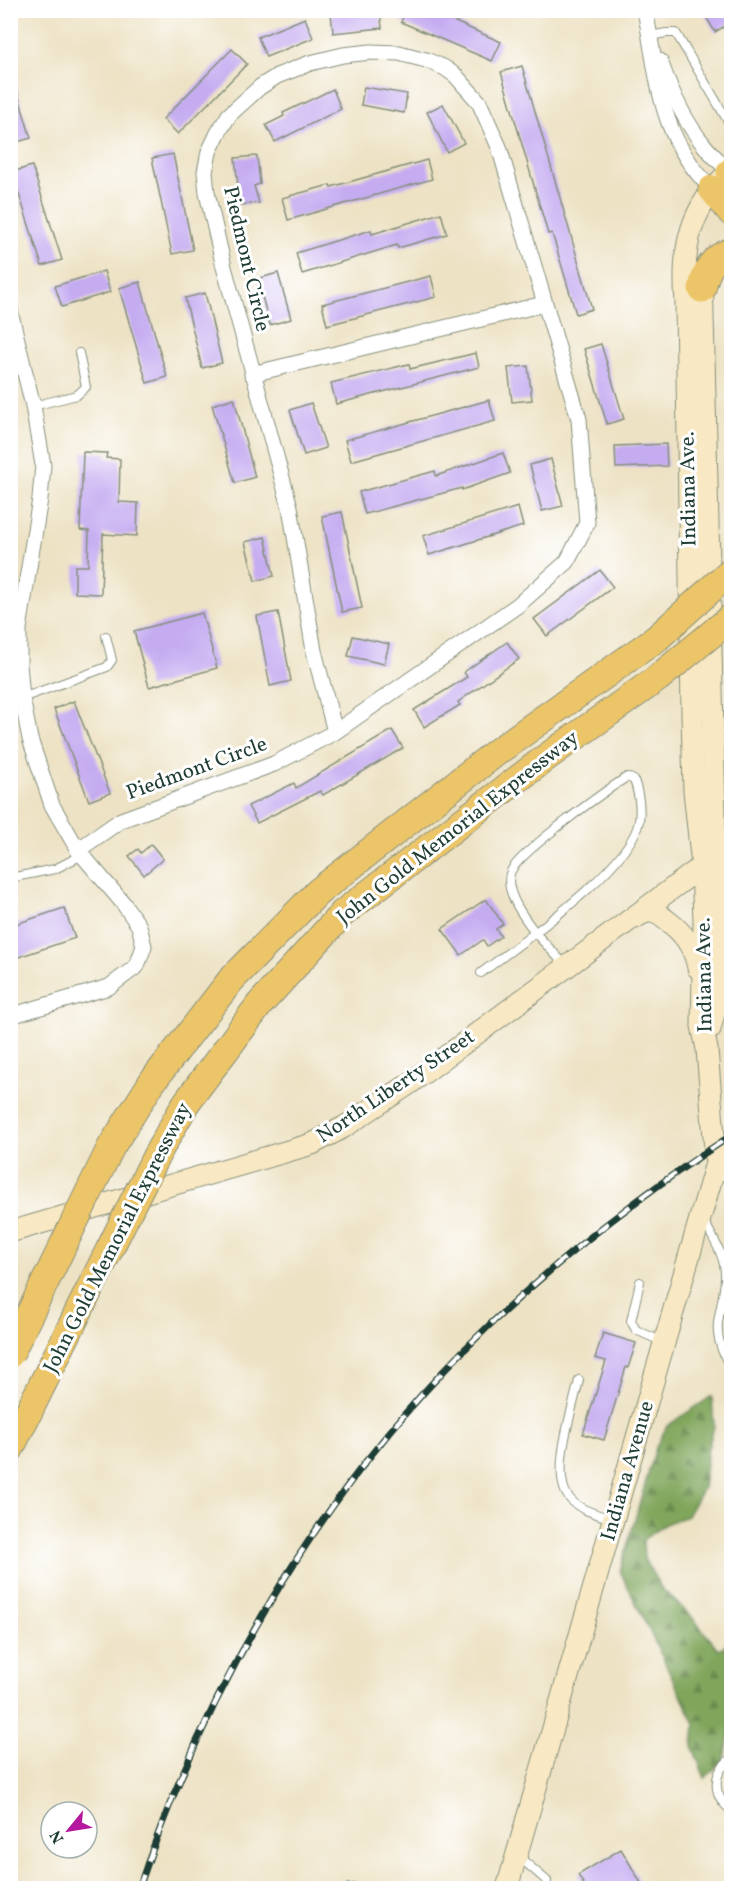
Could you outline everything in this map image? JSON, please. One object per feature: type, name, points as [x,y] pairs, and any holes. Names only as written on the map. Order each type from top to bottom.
[{"type":"highway","points":[[726,176],[732,213]]},
{"type":"highway","points":[[702,289],[705,276],[714,261],[732,251]]},
{"type":"highway","points":[[657,638],[732,570]]},
{"type":"highway","name":"John Gold Memorial Expressway","points":[[10,1354],[111,1147],[153,1082],[231,980],[318,892],[498,751],[732,582]]},
{"type":"highway","name":"John Gold Memorial Expressway","points":[[10,1449],[156,1156],[186,1103],[260,1004],[343,913],[548,756],[658,678],[732,617]]},
{"type":"highway","points":[[658,678],[732,630]]},
{"type":"main road","name":"Indiana Ave.","points":[[707,1049],[702,1026],[702,987],[712,747],[701,250],[710,210],[726,176]]},
{"type":"main road","name":"Indiana Ave.","points":[[707,1049],[715,1011],[720,948],[708,862],[695,799],[684,267],[693,223],[699,208],[726,176]]},
{"type":"main road","points":[[712,747],[717,771],[732,787]]},
{"type":"main road","name":"North Liberty Street","points":[[10,1232],[312,1144],[344,1127],[409,1084],[732,844]]},
{"type":"main road","points":[[622,926],[645,912],[654,912],[676,927],[686,936],[692,947],[702,987]]},
{"type":"main road","name":"Indiana Avenue","points":[[507,1888],[701,1216],[724,1170],[707,1049]]},
{"type":"street","points":[[645,10],[657,84],[668,123],[686,158],[698,175],[726,176]]},
{"type":"street","points":[[650,36],[665,75],[689,122],[726,176]]},
{"type":"street","name":"Piedmont Circle","points":[[80,853],[121,820],[274,764],[335,732],[518,605],[567,562],[587,524],[579,418],[499,147],[479,102],[456,76],[445,68],[426,60],[399,53],[371,52],[343,55],[310,63],[278,76],[260,87],[229,115],[209,152],[206,172],[207,193],[252,374],[290,507],[314,651],[335,732]]},
{"type":"street","points":[[252,374],[544,304]]},
{"type":"street","points":[[10,311],[33,406],[43,465],[20,629],[19,664],[22,698],[30,739],[52,805],[80,853],[123,903],[138,926],[143,939],[142,952],[137,966],[109,987],[10,1016]]},
{"type":"lane","points":[[650,36],[675,33],[732,128]]},
{"type":"lane","points":[[33,406],[77,395],[87,387],[79,353]]},
{"type":"lane","points":[[22,698],[107,667],[112,660],[106,636]]},
{"type":"lane","points":[[481,972],[536,932],[561,913],[601,876],[624,850],[638,823],[640,797],[634,780],[627,777],[536,845],[510,872],[509,887],[523,916],[536,932],[567,967]]},
{"type":"lane","points":[[10,878],[55,869],[80,853]]},
{"type":"lane","points":[[701,1216],[721,1255],[725,1271],[725,1285],[717,1324],[719,1342],[732,1371]]},
{"type":"lane","points":[[640,1282],[631,1321],[636,1330],[664,1343]]},
{"type":"lane","points":[[579,1380],[563,1448],[561,1475],[563,1489],[570,1499],[584,1510],[614,1520]]},
{"type":"lane","points":[[732,1758],[725,1762],[716,1785],[717,1795],[723,1805],[732,1811]]},
{"type":"lane","points":[[517,1855],[547,1881],[545,1888]]},
{"type":"lane","points":[[350,1888],[357,1888]]},
{"type":"green space","points":[[712,1396],[714,1427],[708,1448],[703,1488],[687,1516],[665,1524],[643,1540],[644,1559],[661,1588],[692,1617],[718,1649],[731,1643],[731,1729],[723,1761],[705,1778],[693,1748],[695,1724],[620,1571],[656,1447],[667,1426]]},
{"type":"building","points":[[380,10],[382,28],[333,33],[331,13]]},
{"type":"building","points":[[406,10],[428,10],[501,42],[492,61],[401,22]]},
{"type":"building","points":[[702,10],[732,10],[732,22],[715,32]]},
{"type":"building","points":[[305,18],[313,38],[266,57],[258,37]]},
{"type":"building","points":[[232,49],[247,64],[178,134],[163,119]]},
{"type":"building","points":[[522,66],[592,309],[576,314],[552,233],[548,234],[501,72]]},
{"type":"building","points":[[10,81],[14,81],[31,138],[10,144]]},
{"type":"building","points":[[364,87],[407,94],[404,113],[361,105]]},
{"type":"building","points":[[333,89],[341,109],[275,142],[266,125],[284,116],[283,113]]},
{"type":"building","points":[[443,104],[464,143],[447,152],[427,112]]},
{"type":"building","points":[[173,154],[193,250],[172,254],[152,158]]},
{"type":"building","points":[[257,156],[260,184],[254,186],[259,203],[240,205],[235,158]]},
{"type":"building","points":[[427,160],[432,179],[288,220],[282,198]]},
{"type":"building","points":[[32,166],[62,260],[42,266],[12,172]]},
{"type":"building","points":[[441,213],[447,234],[398,248],[397,245],[302,274],[296,253],[371,230],[372,234]]},
{"type":"building","points":[[104,271],[110,292],[62,307],[55,286]]},
{"type":"building","points":[[278,273],[291,319],[270,325],[257,279]]},
{"type":"building","points":[[431,276],[436,297],[327,325],[322,304]]},
{"type":"building","points":[[140,282],[167,377],[147,383],[119,288]]},
{"type":"building","points":[[205,293],[222,363],[202,368],[185,298]]},
{"type":"building","points":[[601,344],[624,419],[607,424],[584,349]]},
{"type":"building","points":[[476,353],[479,367],[336,404],[331,383],[409,364],[410,369]]},
{"type":"building","points":[[528,366],[532,400],[512,402],[508,368]]},
{"type":"building","points":[[234,398],[255,477],[235,483],[212,405]]},
{"type":"building","points":[[489,400],[495,421],[351,461],[345,440]]},
{"type":"building","points":[[311,403],[326,448],[304,455],[290,410]]},
{"type":"building","points":[[666,444],[667,466],[616,468],[615,446]]},
{"type":"building","points":[[83,452],[107,453],[106,458],[120,459],[119,502],[138,503],[137,536],[103,534],[101,594],[75,593],[75,566],[88,566],[89,531],[80,530]]},
{"type":"building","points":[[503,453],[510,473],[462,490],[462,488],[365,514],[359,492],[435,471],[436,476]]},
{"type":"building","points":[[551,459],[563,506],[542,511],[530,465]]},
{"type":"building","points":[[518,507],[523,526],[429,555],[423,536]]},
{"type":"building","points":[[342,512],[362,608],[342,612],[322,516]]},
{"type":"building","points":[[265,537],[274,576],[255,581],[245,542]]},
{"type":"building","points":[[600,570],[613,587],[547,636],[534,619]]},
{"type":"building","points":[[278,612],[291,681],[270,686],[257,616]]},
{"type":"building","points":[[202,613],[217,668],[149,687],[134,631]]},
{"type":"building","points":[[353,636],[389,644],[384,664],[348,656]]},
{"type":"building","points":[[507,642],[519,659],[458,702],[460,705],[424,727],[414,710],[467,677],[464,672]]},
{"type":"building","points":[[74,701],[110,793],[89,801],[54,709]]},
{"type":"building","points":[[392,730],[403,748],[323,795],[320,791],[257,823],[248,806],[294,783],[296,788]]},
{"type":"building","points":[[151,844],[163,859],[144,875],[129,856],[138,849],[141,853]]},
{"type":"building","points":[[486,899],[503,924],[496,929],[501,936],[487,946],[483,940],[461,955],[442,929]]},
{"type":"building","points":[[64,908],[75,938],[10,960],[10,926]]},
{"type":"building","points":[[603,1333],[636,1343],[628,1368],[626,1367],[604,1440],[583,1434],[606,1361],[595,1358]]},
{"type":"building","points":[[621,1849],[644,1888],[586,1888],[578,1875]]},
{"type":"railway","points":[[139,1888],[166,1814],[197,1742],[232,1670],[271,1601],[314,1534],[360,1469],[410,1408],[464,1350],[526,1291],[626,1209],[732,1135]]}]
